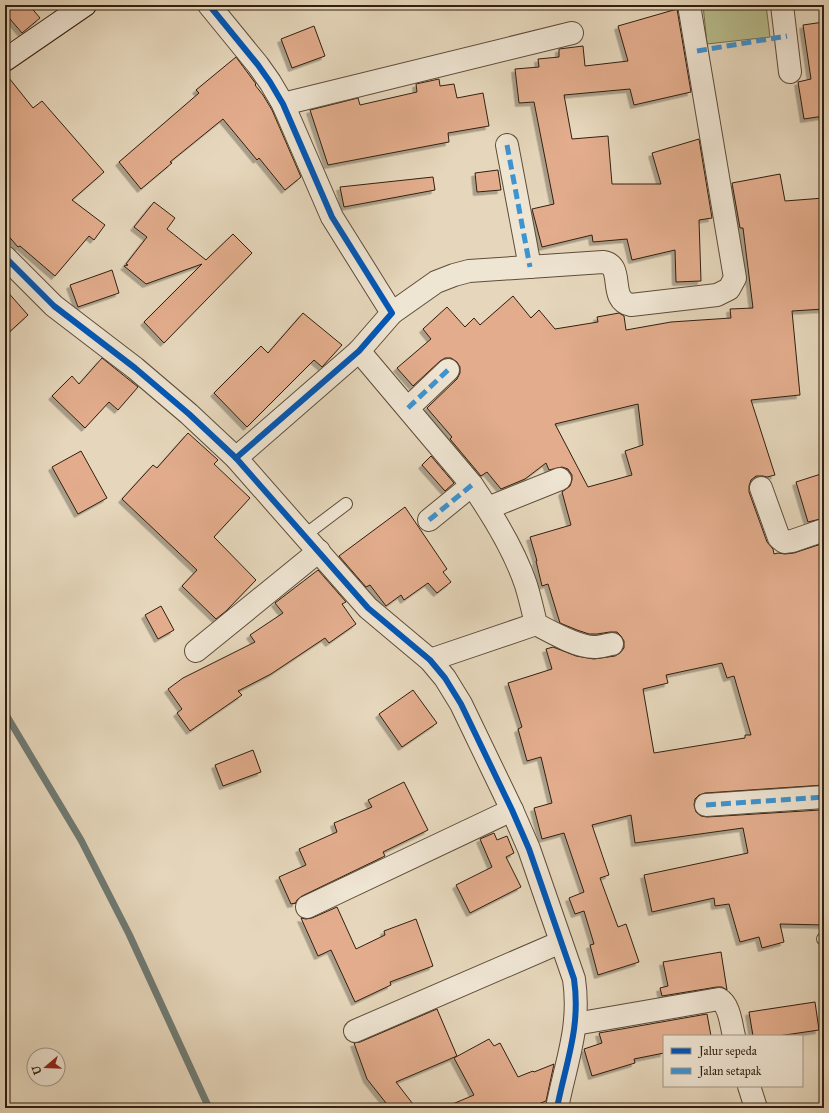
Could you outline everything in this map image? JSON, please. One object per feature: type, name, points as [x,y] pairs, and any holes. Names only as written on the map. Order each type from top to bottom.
[{"type":"street","points":[[5,60],[85,5]]},
{"type":"street","points":[[209,5],[258,65],[283,104],[332,217],[392,313]]},
{"type":"street","points":[[236,458],[359,351],[392,313],[436,282],[454,275],[469,271],[608,262],[612,266],[614,272],[619,297],[622,302],[630,305],[717,295],[729,289],[735,278],[690,5]]},
{"type":"street","points":[[782,5],[790,72]]},
{"type":"street","points":[[283,104],[572,33]]},
{"type":"street","points":[[507,145],[530,267]]},
{"type":"street","points":[[5,257],[54,306],[135,368],[189,414],[236,458],[368,608],[430,660],[445,678],[462,704],[529,849],[574,979],[576,996],[575,1024],[570,1058],[560,1090],[557,1108]]},
{"type":"street","points":[[359,351],[472,485],[488,508],[519,568],[526,585],[536,624],[553,634],[575,643],[593,647],[612,644]]},
{"type":"street","points":[[408,408],[448,370]]},
{"type":"street","points":[[488,508],[560,480]]},
{"type":"street","points":[[429,520],[472,485]]},
{"type":"street","points":[[761,488],[779,538],[784,542],[792,542],[824,530]]},
{"type":"street","points":[[196,651],[312,543]]},
{"type":"street","points":[[430,660],[536,624]]},
{"type":"street","points":[[706,805],[824,797]]},
{"type":"street","points":[[307,907],[512,810]]},
{"type":"street","points":[[355,1031],[561,942]]},
{"type":"street","points":[[575,1024],[719,999],[724,1002],[727,1009],[734,1035]]},
{"type":"street","points":[[748,1087],[756,1108]]},
{"type":"lane","points":[[312,543],[346,504]]},
{"type":"green space","points":[[703,5],[766,5],[770,37],[707,44]]},
{"type":"building","points":[[5,5],[29,5],[40,18],[22,33],[5,13]]},
{"type":"building","points":[[677,9],[691,92],[634,105],[630,89],[564,95],[572,139],[608,136],[612,184],[661,184],[652,153],[699,139],[712,218],[699,220],[701,281],[676,282],[675,250],[632,260],[627,239],[593,242],[592,235],[542,247],[532,209],[554,204],[534,102],[519,103],[515,69],[539,67],[538,59],[559,57],[559,49],[583,46],[585,66],[628,61],[618,26]]},
{"type":"building","points":[[824,22],[824,116],[804,119],[798,82],[811,79],[803,25]]},
{"type":"building","points":[[314,26],[325,56],[292,68],[281,39]]},
{"type":"building","points":[[236,57],[256,84],[255,85],[272,110],[301,177],[285,190],[259,158],[257,160],[223,119],[170,162],[172,163],[141,189],[119,162],[199,93],[196,90]]},
{"type":"building","points":[[5,73],[33,108],[42,101],[104,172],[72,200],[105,225],[94,240],[89,236],[55,276],[20,246],[18,247],[5,232]]},
{"type":"building","points":[[439,79],[440,86],[454,84],[457,98],[483,93],[489,126],[448,133],[449,142],[328,165],[310,110],[358,98],[360,105],[417,92],[416,84]]},
{"type":"building","points":[[498,170],[501,190],[477,192],[475,173]]},
{"type":"building","points":[[780,174],[785,201],[824,198],[824,309],[792,311],[800,395],[751,400],[775,475],[767,477],[756,476],[751,480],[749,492],[767,542],[773,549],[774,554],[794,553],[824,543],[824,785],[705,793],[699,795],[695,799],[694,805],[696,812],[701,816],[707,817],[820,810],[824,925],[780,924],[784,942],[762,948],[759,937],[740,942],[729,904],[715,906],[714,898],[652,912],[644,875],[748,853],[743,828],[635,843],[631,815],[592,825],[609,875],[600,878],[618,927],[626,924],[639,962],[598,975],[590,945],[594,944],[584,911],[575,914],[569,898],[584,892],[564,833],[542,839],[534,808],[552,803],[541,757],[527,761],[518,729],[522,727],[508,683],[552,669],[546,649],[553,647],[576,656],[594,659],[615,656],[624,648],[624,641],[617,632],[589,634],[560,623],[548,584],[542,586],[530,537],[571,525],[562,492],[570,486],[572,475],[568,469],[562,467],[549,470],[546,463],[525,479],[501,489],[487,472],[481,476],[450,439],[452,437],[427,408],[457,379],[460,373],[460,367],[457,362],[451,358],[445,358],[413,386],[397,368],[431,339],[423,329],[447,307],[465,327],[474,318],[480,325],[513,296],[531,318],[539,310],[555,329],[598,322],[597,317],[619,313],[624,316],[626,330],[671,322],[731,318],[730,309],[753,308],[743,228],[740,228],[732,183]],"holes":[[[638,404],[643,445],[625,451],[632,475],[588,487],[555,424]],[[722,663],[727,678],[734,676],[751,735],[745,735],[745,738],[654,753],[643,689],[668,683],[666,675]]]},
{"type":"building","points":[[433,177],[435,190],[344,207],[340,187]]},
{"type":"building","points":[[154,202],[175,218],[167,229],[206,260],[233,234],[252,253],[164,343],[144,322],[202,264],[146,284],[124,266],[128,265],[126,264],[147,237],[134,227]]},
{"type":"building","points":[[112,270],[119,293],[78,307],[70,285]]},
{"type":"building","points":[[5,289],[28,315],[5,336]]},
{"type":"building","points":[[303,313],[342,345],[322,367],[314,360],[247,427],[214,393],[261,346],[268,353]]},
{"type":"building","points":[[102,358],[138,387],[118,410],[109,402],[85,428],[52,396],[72,376],[79,384]]},
{"type":"building","points":[[188,433],[218,460],[214,464],[250,498],[214,537],[256,580],[226,611],[216,619],[182,586],[197,570],[122,499],[153,465],[157,468]]},
{"type":"building","points":[[81,451],[107,498],[78,514],[52,467]]},
{"type":"building","points":[[431,456],[454,483],[445,491],[422,465]]},
{"type":"building","points":[[824,473],[824,518],[808,522],[796,482]]},
{"type":"building","points":[[405,507],[447,569],[443,572],[451,582],[437,593],[428,583],[404,600],[401,595],[386,606],[370,585],[366,587],[339,556]]},
{"type":"building","points":[[318,570],[346,602],[342,604],[356,624],[329,643],[325,638],[271,674],[238,691],[242,695],[190,731],[177,713],[182,709],[168,689],[183,678],[255,642],[250,635],[283,613],[275,603]]},
{"type":"building","points":[[161,606],[174,630],[158,639],[145,615]]},
{"type":"building","points":[[413,690],[437,723],[402,747],[379,714]]},
{"type":"building","points":[[253,750],[261,772],[223,786],[215,765]]},
{"type":"building","points":[[404,782],[428,830],[383,852],[385,856],[302,896],[295,904],[291,904],[279,877],[306,865],[299,849],[337,832],[334,823],[372,807],[368,800]]},
{"type":"building","points":[[494,833],[497,840],[507,836],[514,853],[506,857],[521,887],[470,913],[456,885],[492,867],[480,839]]},
{"type":"building","points":[[337,907],[356,949],[385,935],[384,931],[416,919],[433,966],[390,982],[391,985],[355,1002],[331,950],[318,956],[301,918],[312,918]]},
{"type":"building","points":[[721,952],[727,990],[722,987],[717,987],[662,996],[660,988],[668,986],[663,962]]},
{"type":"building","points":[[815,1002],[819,1030],[785,1035],[753,1035],[749,1012]]},
{"type":"building","points":[[437,1009],[457,1056],[396,1082],[416,1108],[390,1108],[367,1079],[354,1043],[360,1042]]},
{"type":"building","points":[[707,1014],[711,1035],[663,1035],[663,1053],[634,1059],[635,1063],[592,1076],[584,1049],[602,1043],[599,1033]]},
{"type":"building","points":[[489,1039],[494,1046],[500,1043],[518,1077],[554,1064],[546,1101],[528,1108],[443,1108],[474,1095],[454,1058]]},
{"type":"waterway","points":[[5,713],[81,840],[129,934],[209,1108]]},
{"type":"marked path","points":[[697,51],[787,36]]},
{"type":"marked path","points":[[507,145],[530,267]]},
{"type":"marked path","points":[[408,408],[448,370]]},
{"type":"marked path","points":[[429,520],[472,485]]},
{"type":"marked path","points":[[706,805],[824,797]]},
{"type":"cycle path","points":[[5,257],[54,306],[135,368],[189,414],[236,458],[359,351],[392,313],[332,217],[283,104],[270,82],[209,5]]},
{"type":"cycle path","points":[[236,458],[368,608],[430,660],[445,678],[461,704],[529,849],[574,979],[576,996],[574,1029],[572,1044],[557,1108]]}]
